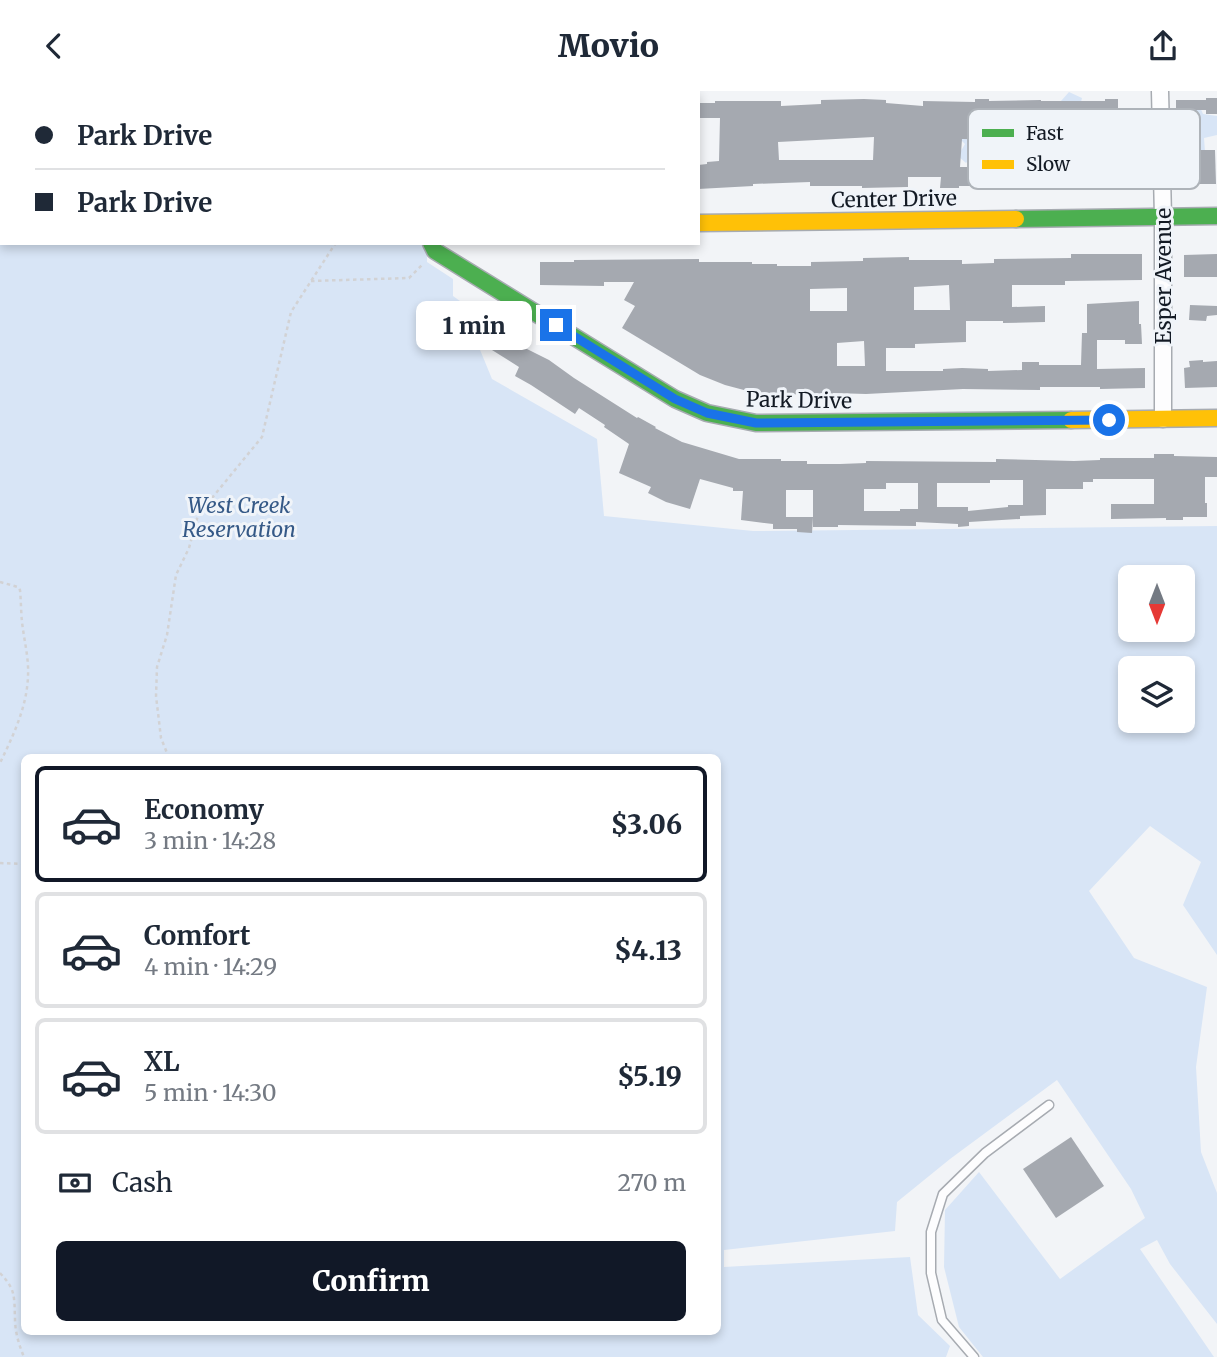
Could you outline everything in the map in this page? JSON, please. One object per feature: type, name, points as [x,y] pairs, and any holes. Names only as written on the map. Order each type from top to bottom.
[{"type":"street","name":"Esper Avenue","points":[[1160,91],[1160,109]]},
{"type":"street","name":"Esper Avenue","points":[[1162,189],[1163,419]]},
{"type":"street","name":"Center Drive","points":[[700,223],[1217,216]]},
{"type":"street","name":"Park Drive","points":[[432,245],[435,251],[675,399],[707,413],[756,423],[1217,418]]},
{"type":"lane","points":[[974,1357],[942,1320],[931,1273],[931,1233],[943,1194],[985,1153],[1049,1105]]},
{"type":"path","points":[[167,754],[161,738],[156,696],[157,667],[167,635],[176,575],[189,548],[198,515],[262,437],[291,312],[334,245]]},
{"type":"path","points":[[311,281],[409,278],[424,262]]},
{"type":"path","points":[[0,582],[20,590],[29,674],[24,704],[0,763]]},
{"type":"path","points":[[0,863],[21,864]]},
{"type":"path","points":[[0,1273],[13,1288],[16,1333],[24,1357]]},
{"type":"green space","points":[[1069,92],[1082,98],[1079,109],[1063,109],[1061,101]]},
{"type":"green space","points":[[1190,104],[1199,105],[1203,114],[1217,116],[1217,135],[1204,138],[1206,166],[1200,181],[1200,109],[1178,109]]},
{"type":"green space","points":[[968,130],[966,163],[958,156],[965,144],[954,133]]},
{"type":"green space","name":"West Creek Reservation","points":[[0,245],[427,245],[427,262],[453,279],[453,296],[460,301],[492,379],[597,439],[604,516],[753,531],[1217,526],[1217,955],[1183,905],[1201,862],[1150,826],[1089,891],[1134,958],[1207,987],[1196,1067],[1201,1152],[1217,1193],[1217,1324],[1170,1264],[1157,1240],[1140,1249],[1214,1357],[983,1357],[959,1327],[944,1267],[945,1210],[979,1172],[1060,1279],[1145,1218],[1131,1189],[1057,1080],[897,1202],[895,1231],[724,1250],[724,1267],[910,1257],[918,1315],[950,1346],[946,1357],[0,1357]]},
{"type":"building","points":[[1217,98],[1217,114],[1206,114],[1206,110],[1200,109],[1176,109],[1176,100]]},
{"type":"building","points":[[864,99],[923,106],[923,101],[975,102],[975,99],[1118,99],[1118,109],[968,109],[968,139],[962,139],[960,167],[968,167],[968,186],[959,188],[940,188],[941,177],[908,177],[908,187],[810,186],[810,182],[700,189],[700,165],[719,161],[720,118],[700,118],[700,103],[781,101],[781,106],[821,104],[821,100]],"holes":[[[874,137],[873,160],[779,160],[778,142]]]},
{"type":"building","points":[[1200,150],[1215,150],[1216,184],[1200,184]]},
{"type":"building","points":[[1071,254],[1142,254],[1142,280],[1012,285],[1012,307],[1045,306],[1045,322],[966,321],[966,342],[915,344],[915,348],[886,348],[886,371],[943,371],[962,368],[988,371],[1022,370],[1022,362],[1039,362],[1039,365],[1081,365],[1082,333],[1087,333],[1087,304],[1139,301],[1142,344],[1125,344],[1125,340],[1097,340],[1097,369],[1145,368],[1145,388],[1040,387],[1040,390],[963,389],[833,393],[833,396],[813,397],[813,393],[759,397],[759,394],[700,375],[622,328],[635,306],[624,300],[634,282],[604,282],[604,286],[540,285],[540,262],[574,260],[699,259],[699,262],[811,266],[811,262],[863,261],[863,258],[962,260],[962,264],[994,263],[994,259],[1071,258]],"holes":[[[949,285],[950,310],[914,310],[914,287]],[[847,288],[847,311],[810,311],[810,289]],[[864,341],[865,366],[837,366],[837,343]]]},
{"type":"building","points":[[1217,254],[1217,277],[1184,277],[1184,255]]},
{"type":"building","points":[[1190,305],[1217,306],[1217,315],[1207,316],[1206,321],[1189,320]]},
{"type":"building","points":[[459,327],[487,327],[487,346],[459,346]]},
{"type":"building","points":[[503,333],[655,428],[682,442],[739,459],[840,464],[866,461],[996,462],[996,459],[1074,461],[1154,458],[1154,454],[1174,454],[1217,457],[1217,477],[1205,477],[1207,517],[1183,517],[1183,520],[1111,519],[1111,504],[1154,504],[1154,479],[1093,479],[1093,482],[1083,482],[1083,489],[1046,489],[1046,515],[969,522],[969,526],[958,527],[958,524],[916,522],[916,526],[813,527],[813,517],[812,533],[797,532],[797,529],[773,529],[773,524],[741,520],[743,491],[733,491],[733,488],[700,479],[690,509],[648,493],[651,487],[619,473],[629,444],[579,408],[575,414],[515,376],[519,367],[492,350]],"holes":[[[990,480],[1023,480],[1023,505],[968,511],[968,507],[937,507],[937,483],[990,483]],[[886,483],[918,483],[918,509],[864,511],[864,489],[886,489]],[[786,490],[813,490],[813,517],[786,517]]]},
{"type":"building","points":[[1189,361],[1217,361],[1217,387],[1185,388],[1184,368],[1190,367]]},
{"type":"building","points":[[1071,1137],[1104,1186],[1056,1218],[1023,1169]]},
{"type":"traffic: fast","points":[[1016,219],[1217,216]]},
{"type":"traffic: fast","points":[[432,245],[435,251],[675,399],[707,413],[756,423],[1071,420]]},
{"type":"traffic: slow","points":[[700,223],[1016,219]]},
{"type":"traffic: slow","points":[[1071,420],[1217,418]]},
{"type":"route","points":[[556,325],[675,399],[707,413],[756,423],[1109,420]]}]
